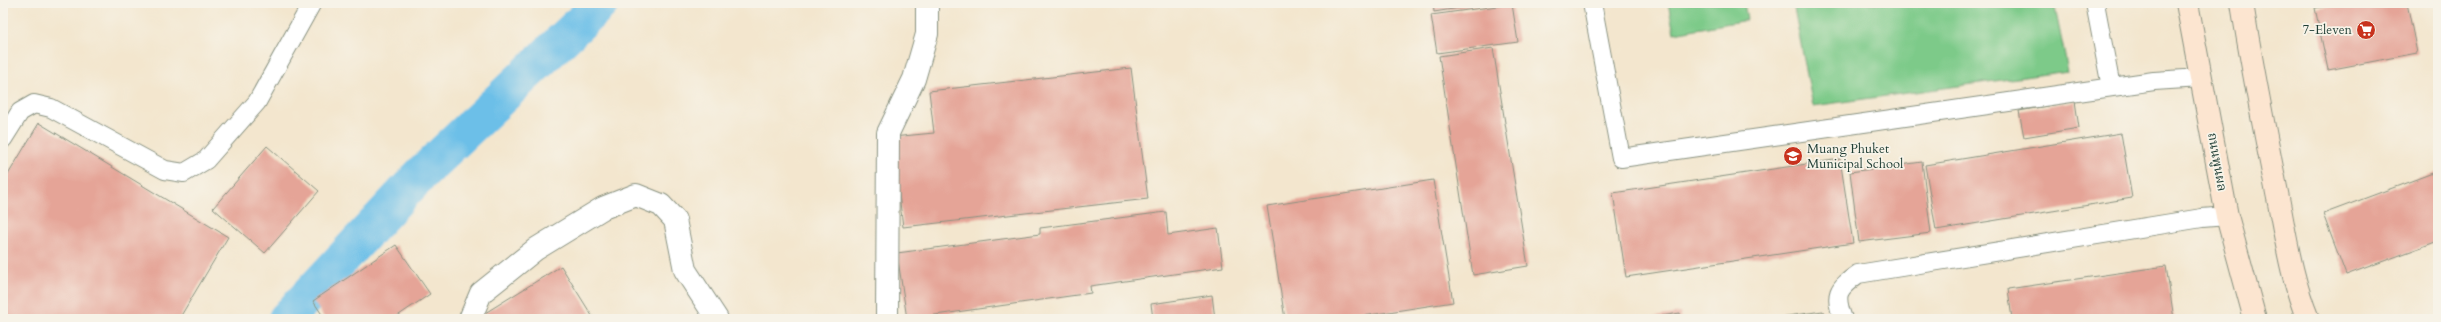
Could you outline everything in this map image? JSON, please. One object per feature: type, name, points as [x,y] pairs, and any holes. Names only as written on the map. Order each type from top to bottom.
[{"type":"main road","name":"ถนนพูนผล","points":[[2187,3],[2227,216],[2255,319]]},
{"type":"main road","points":[[2244,3],[2258,97],[2292,267],[2299,298],[2308,319]]},
{"type":"street","points":[[887,319],[888,133],[914,79],[927,34],[927,3]]},
{"type":"street","points":[[470,319],[481,293],[536,249],[603,208],[636,194],[661,205],[675,220],[685,270],[717,319]]},
{"type":"lane","points":[[3,139],[20,112],[34,104],[51,108],[165,170],[184,173],[206,160],[257,102],[312,3]]},
{"type":"lane","points":[[1592,3],[1621,158],[2170,78],[2201,78]]},
{"type":"lane","points":[[2095,3],[2111,87]]},
{"type":"lane","points":[[1843,319],[1837,302],[1841,286],[1858,274],[2202,218],[2227,216]]},
{"type":"green space","points":[[1668,3],[1744,3],[1747,20],[1674,33]]},
{"type":"green space","points":[[1793,3],[2054,3],[2068,71],[1813,106]]},
{"type":"building","points":[[1433,3],[1485,3],[1485,4],[1434,12]]},
{"type":"building","name":"7-Eleven","points":[[2349,3],[2407,3],[2417,53],[2328,70],[2315,8]]},
{"type":"building","points":[[1512,4],[1518,42],[1437,53],[1431,15]]},
{"type":"building","points":[[1493,48],[1528,266],[1473,275],[1439,56]]},
{"type":"building","points":[[1131,68],[1148,199],[903,227],[892,137],[934,133],[929,91]]},
{"type":"building","points":[[2075,101],[2079,128],[2024,137],[2019,111]]},
{"type":"building","points":[[39,123],[228,237],[179,319],[3,319],[3,183]]},
{"type":"building","points":[[2121,133],[2132,198],[1936,230],[1925,165]]},
{"type":"building","points":[[267,146],[319,191],[265,253],[213,208]]},
{"type":"building","points":[[1840,159],[1853,243],[1626,277],[1613,193]]},
{"type":"building","points":[[1922,162],[1931,233],[1859,242],[1850,172]]},
{"type":"building","points":[[2438,171],[2438,241],[2346,275],[2323,214]]},
{"type":"building","points":[[1433,180],[1453,302],[1344,319],[1285,319],[1267,206]]},
{"type":"building","points":[[1166,212],[1168,235],[1218,228],[1223,267],[1090,286],[1091,293],[907,319],[897,253],[1040,234],[1040,228]]},
{"type":"building","points":[[396,245],[430,294],[393,319],[325,319],[313,301]]},
{"type":"building","points":[[561,266],[594,319],[477,318]]},
{"type":"building","points":[[2166,266],[2174,319],[2012,319],[2008,289]]},
{"type":"building","points":[[1212,295],[1215,319],[1153,319],[1151,304]]},
{"type":"building","points":[[1823,311],[1824,319],[1773,319],[1773,318]]},
{"type":"building","points":[[1680,313],[1681,319],[1650,319],[1650,318]]},
{"type":"waterway","points":[[286,319],[422,173],[601,3]]},
{"type":"place","name":"7-Eleven","points":[[2366,30]]},
{"type":"place","name":"Muang Phuket Municipal School","points":[[1793,156]]}]
